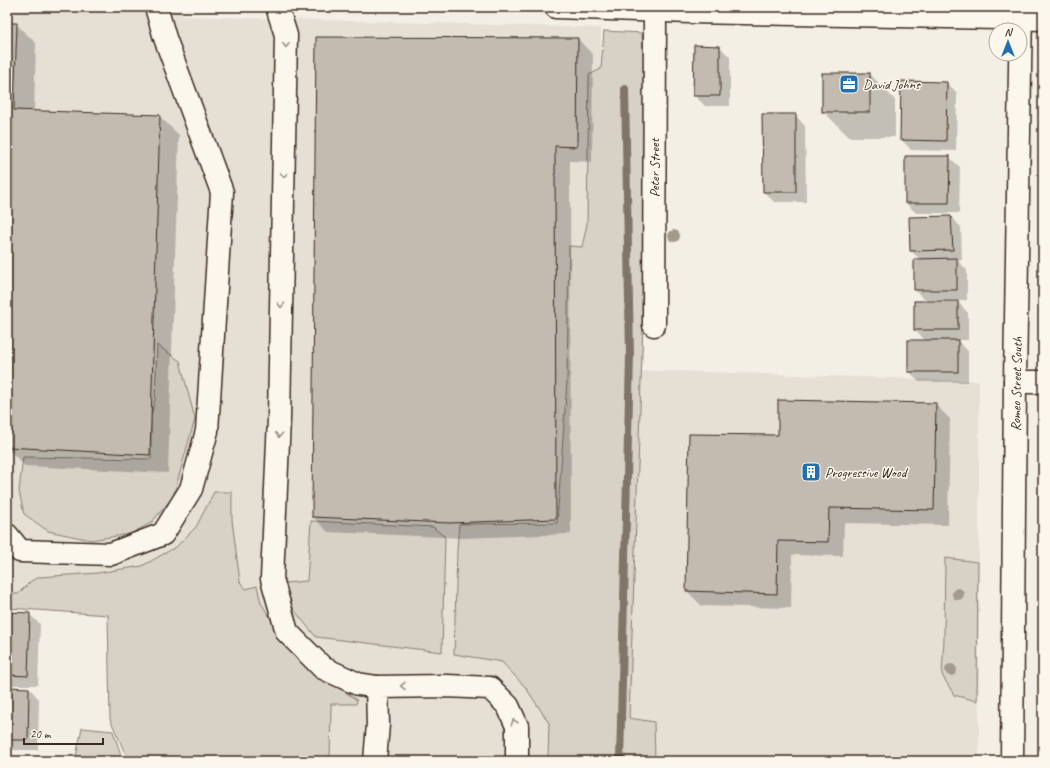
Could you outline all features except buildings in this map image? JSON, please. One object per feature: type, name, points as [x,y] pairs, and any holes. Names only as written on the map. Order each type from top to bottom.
[{"type":"street","points":[[7,535],[20,551],[111,554],[163,534],[191,489],[207,431],[222,192],[165,38],[156,7]]},
{"type":"street","points":[[277,7],[286,35],[279,418],[272,580],[287,632],[323,668],[358,684],[377,687],[448,686],[490,688],[508,706],[517,726],[517,761]]},
{"type":"street","points":[[556,7],[655,11],[1021,13],[1043,19]]},
{"type":"street","name":"Peter Street","points":[[654,325],[655,11]]},
{"type":"street","name":"Romeo Street South","points":[[1012,761],[1015,382],[1021,13]]},
{"type":"street","points":[[1015,382],[1043,382]]},
{"type":"street","points":[[375,761],[378,724],[377,687]]},
{"type":"shaded area","points":[[7,7],[182,7],[182,16],[601,28],[599,371],[675,371],[979,381],[979,761],[204,761],[206,611],[7,604]]},
{"type":"shaded area","points":[[604,31],[642,33],[647,106],[647,213],[629,718],[654,722],[655,761],[548,761],[549,723],[526,688],[502,662],[454,654],[459,524],[557,523],[567,381],[569,246],[582,247],[587,224],[589,75],[601,69]]},
{"type":"shaded area","points":[[157,345],[180,361],[195,419],[173,497],[151,523],[130,534],[91,540],[48,531],[24,514],[19,491],[23,457],[151,459],[151,416],[155,400]]},
{"type":"shaded area","points":[[214,492],[232,492],[232,520],[240,582],[246,589],[257,586],[261,603],[281,635],[338,687],[357,700],[356,704],[331,704],[330,761],[128,760],[110,719],[108,615],[7,608],[7,593],[18,594],[31,581],[39,577],[97,573],[142,566],[176,547],[196,527]]},
{"type":"shaded area","points":[[311,521],[433,527],[445,537],[442,652],[316,637],[294,610],[284,583],[307,581]]},
{"type":"shaded area","points":[[945,558],[978,562],[977,701],[954,695],[942,675]]},
{"type":"shaded area","points":[[82,728],[113,731],[123,761],[75,761]]},
{"type":"waterway","points":[[620,761],[630,356],[625,89]]},
{"type":"place","name":"David Johns","points":[[849,84]]},
{"type":"place","name":"Progressive Wood","points":[[811,472]]}]
